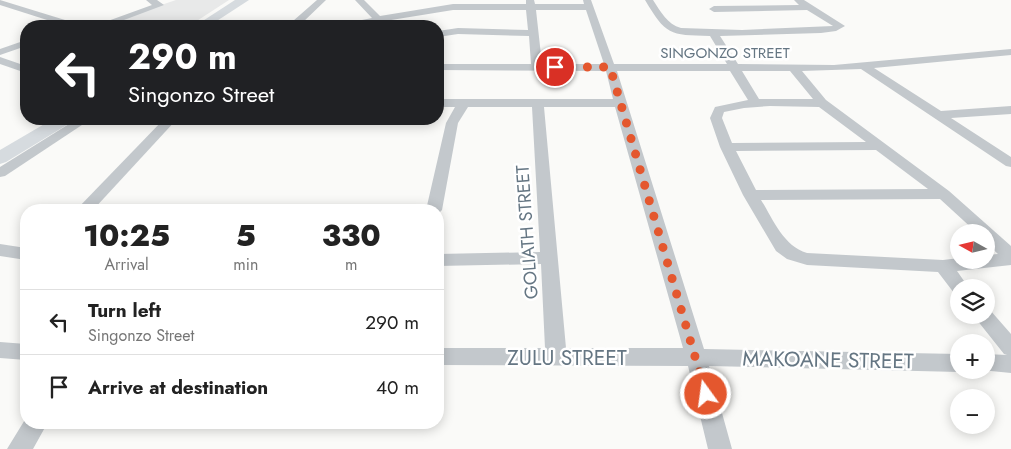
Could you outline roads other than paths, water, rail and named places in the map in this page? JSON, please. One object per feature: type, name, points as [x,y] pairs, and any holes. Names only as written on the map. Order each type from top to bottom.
[{"type":"main road","points":[[212,20],[248,1]]},
{"type":"main road","points":[[225,20],[248,1]]},
{"type":"main road","points":[[0,142],[30,125]]},
{"type":"main road","points":[[0,158],[54,125]]},
{"type":"street","points":[[116,20],[160,5],[150,0]]},
{"type":"street","points":[[299,20],[322,0]]},
{"type":"street","points":[[359,0],[380,20]]},
{"type":"street","points":[[649,0],[669,27],[680,31],[713,33]]},
{"type":"street","points":[[706,0],[722,21],[821,30],[840,26],[836,21],[798,0]]},
{"type":"street","points":[[0,2],[56,20]]},
{"type":"street","points":[[531,3],[536,67]]},
{"type":"street","points":[[396,20],[454,7],[531,3],[588,4],[610,67],[696,357],[720,449]]},
{"type":"street","points":[[713,33],[722,21],[809,7]]},
{"type":"street","points":[[444,33],[458,31],[534,32]]},
{"type":"street","points":[[713,33],[756,104]]},
{"type":"street","points":[[0,52],[20,45]]},
{"type":"street","name":"SINGONZO STREET","points":[[444,66],[793,68],[864,66],[1011,52]]},
{"type":"street","points":[[0,60],[20,68]]},
{"type":"street","points":[[864,66],[1011,163]]},
{"type":"street","points":[[793,68],[822,103],[944,194],[1011,258]]},
{"type":"street","points":[[444,103],[619,102]]},
{"type":"street","name":"GOLIATH STREET","points":[[538,103],[556,358]]},
{"type":"street","points":[[822,103],[756,104],[726,108],[717,114],[716,118],[727,147],[751,195],[782,247],[800,258],[943,266],[1011,258]]},
{"type":"street","points":[[435,204],[452,123],[463,104]]},
{"type":"street","points":[[937,115],[1011,110]]},
{"type":"street","points":[[0,172],[75,125]]},
{"type":"street","points":[[90,204],[165,125]]},
{"type":"street","points":[[727,147],[880,146]]},
{"type":"street","points":[[751,195],[944,194]]},
{"type":"street","points":[[0,250],[20,253]]},
{"type":"street","points":[[444,260],[549,258]]},
{"type":"street","points":[[943,266],[953,279]]},
{"type":"street","points":[[991,324],[1011,348]]},
{"type":"street","points":[[0,350],[20,352]]},
{"type":"street","name":"ZULU STREET","points":[[444,358],[696,357]]},
{"type":"street","name":"MAKOANE STREET","points":[[696,357],[950,363]]},
{"type":"street","points":[[995,363],[1011,364]]},
{"type":"street","points":[[19,449],[32,429]]}]
